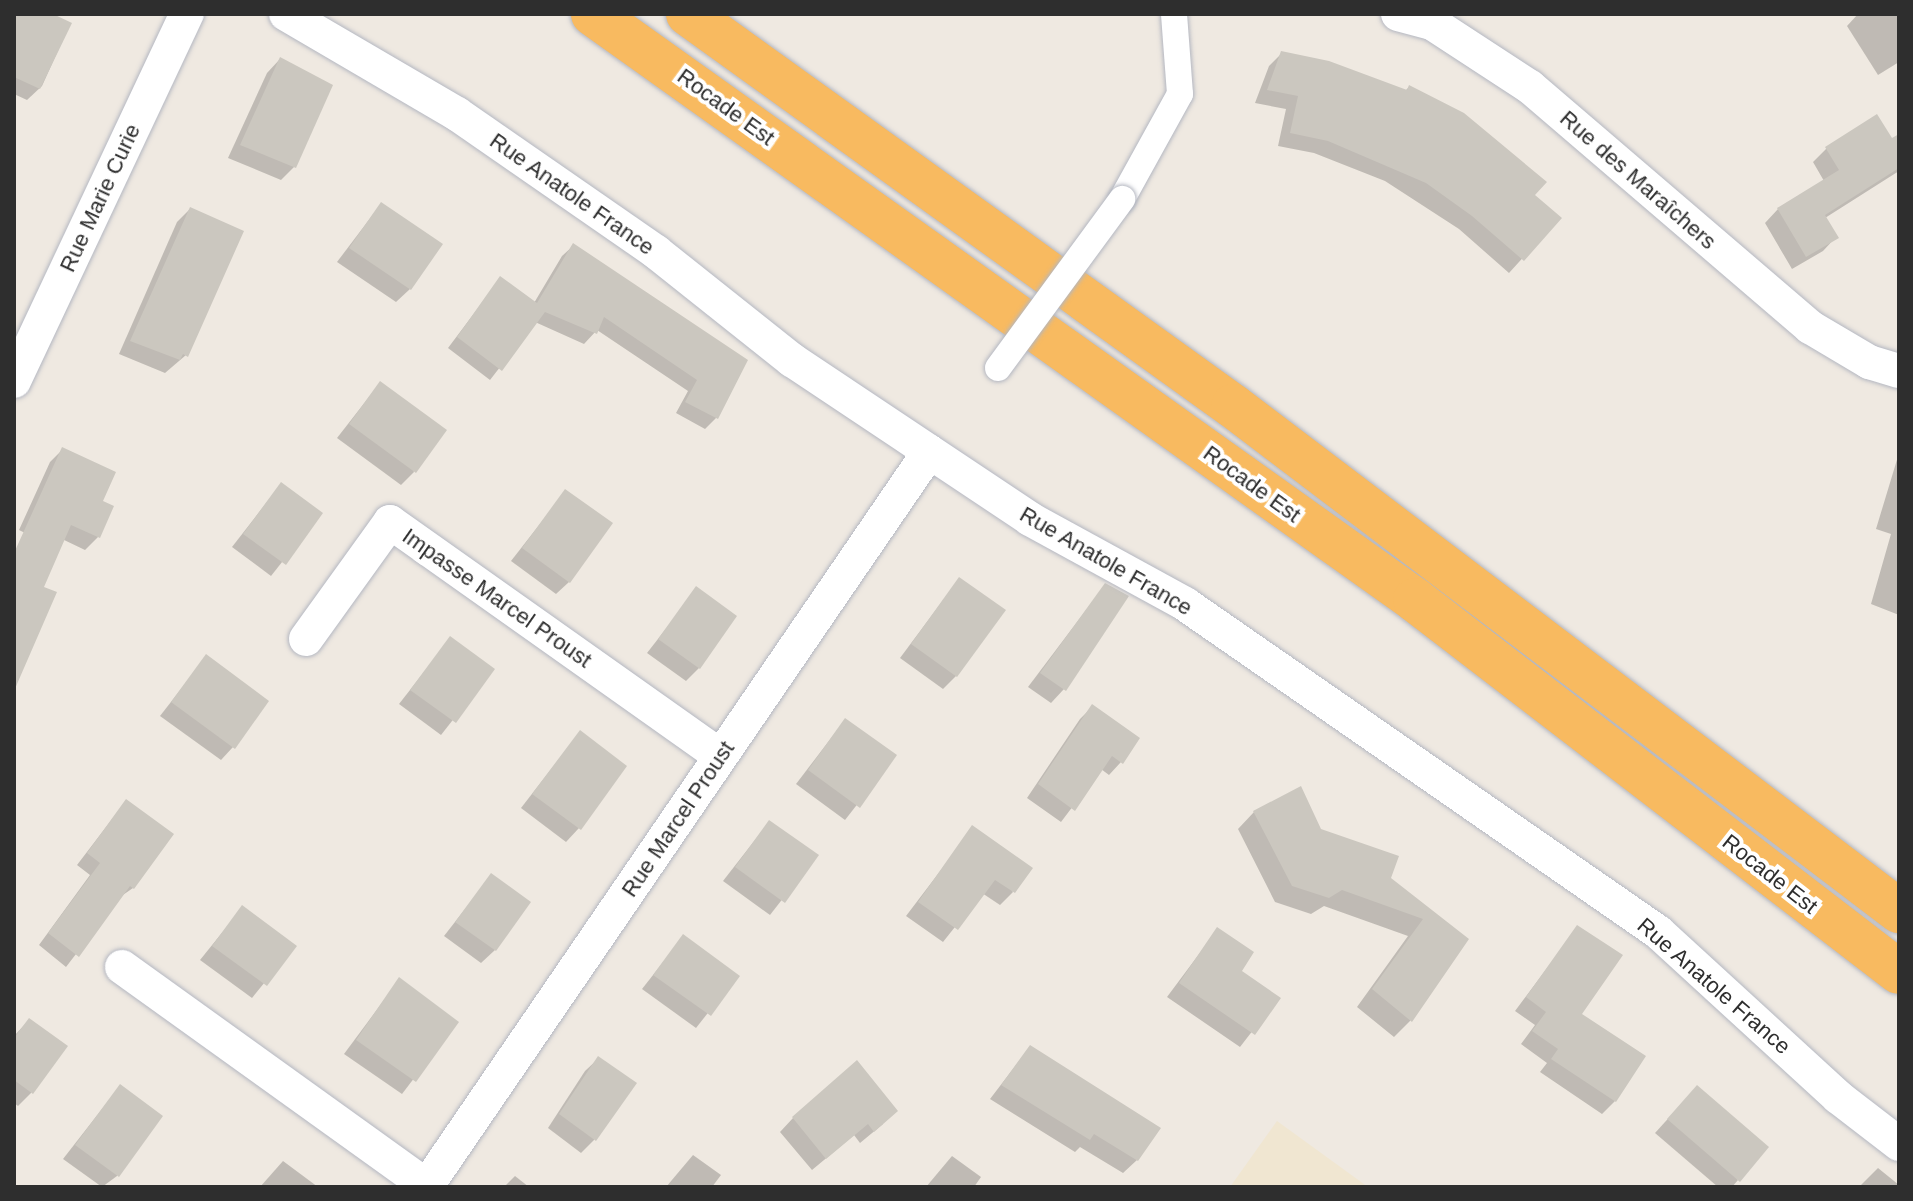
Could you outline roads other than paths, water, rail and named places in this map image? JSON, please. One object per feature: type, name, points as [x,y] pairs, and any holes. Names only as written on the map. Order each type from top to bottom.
[{"type":"highway","name":"Rocade Est","points":[[593,14],[1415,600],[1899,972]]},
{"type":"highway","points":[[688,14],[766,67],[1233,406],[1899,911]]},
{"type":"street","name":"Rue Marie Curie","points":[[14,381],[187,14]]},
{"type":"street","name":"Rue Anatole France","points":[[286,14],[457,114],[656,252],[792,360],[1030,519],[1185,604],[1658,932],[1838,1097],[1899,1144]]},
{"type":"street","points":[[998,368],[1122,199],[1180,94],[1174,14]]},
{"type":"street","name":"Rue des Maraîchers","points":[[1398,14],[1432,23],[1530,87],[1810,327],[1884,366]]},
{"type":"street","name":"Rue Marcel Proust","points":[[427,1186],[929,452]]},
{"type":"street","name":"Impasse Marcel Proust","points":[[306,639],[390,522],[721,756]]},
{"type":"street","points":[[122,967],[427,1186]]}]
